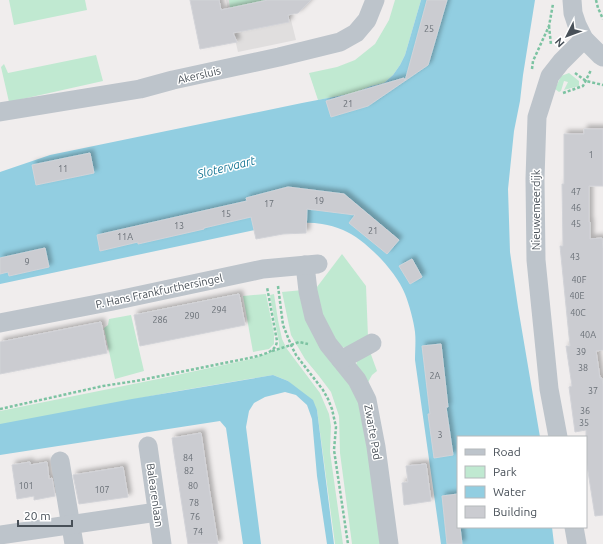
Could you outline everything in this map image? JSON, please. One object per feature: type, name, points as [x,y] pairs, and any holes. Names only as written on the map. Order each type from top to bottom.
[{"type":"street","name":"Akersluis","points":[[0,112],[140,89],[173,80],[340,42],[356,33],[367,20],[375,0]]},
{"type":"street","points":[[572,0],[573,13],[584,39],[600,56],[603,57]]},
{"type":"street","name":"Nieuwemeerdijk","points":[[558,436],[549,389],[536,260],[535,179],[537,117],[550,76],[561,62],[584,39]]},
{"type":"street","name":"P. Hans Frankfurthersingel","points":[[0,323],[269,268],[312,264]]},
{"type":"street","name":"Zwarte Pad","points":[[312,264],[308,291],[314,317],[328,344],[357,380],[367,400],[376,447],[389,544]]},
{"type":"street","points":[[341,360],[372,343]]},
{"type":"street","name":"Balearenlaan","points":[[148,446],[162,544]]},
{"type":"street","points":[[60,461],[74,544]]},
{"type":"street","points":[[0,535],[157,512]]},
{"type":"street","points":[[574,528],[576,544]]},
{"type":"path","points":[[549,26],[554,0]]},
{"type":"path","points":[[596,0],[603,19]]},
{"type":"path","points":[[269,268],[283,325],[291,346],[296,355],[318,382],[332,409],[336,428],[334,450],[348,544]]},
{"type":"path","points":[[269,268],[277,341],[277,346],[272,351]]},
{"type":"path","points":[[0,409],[103,386],[136,381],[254,357],[291,346],[299,342],[320,346],[328,344]]},
{"type":"shaded area","points":[[226,0],[286,0],[296,40],[238,52]]},
{"type":"green space","points":[[9,0],[85,0],[87,10],[14,25]]},
{"type":"green space","points":[[229,0],[268,0],[230,8]]},
{"type":"green space","points":[[395,0],[421,0],[405,55],[393,75],[384,83],[371,86],[354,93],[318,100],[309,73],[337,67],[355,60],[375,44],[389,20]]},
{"type":"green space","points":[[96,55],[103,81],[9,102],[1,67],[4,64],[8,73]]},
{"type":"green space","points":[[569,73],[579,81],[579,86],[564,90],[568,82],[564,81],[561,91],[559,92],[555,89],[561,76]]},
{"type":"green space","points":[[342,254],[366,286],[368,337],[350,348],[335,347],[314,297],[317,287]]},
{"type":"green space","points":[[303,290],[357,391],[384,544],[352,544],[340,453],[339,416],[331,392],[305,359],[291,335],[282,292]]},
{"type":"green space","points":[[266,294],[274,334],[274,344],[269,349],[253,352],[243,296]]},
{"type":"green space","points":[[274,294],[282,339],[287,349],[320,393],[329,414],[331,426],[330,452],[343,544],[335,544],[317,410],[288,381],[273,375],[172,392],[0,425],[0,411],[251,359],[277,350],[279,348],[279,343],[270,295]]},
{"type":"green space","points":[[131,315],[144,371],[115,379],[104,328],[108,325],[109,319]]},
{"type":"green space","points":[[369,349],[377,371],[372,375],[366,386],[356,366],[357,361]]},
{"type":"water","name":"Slotervaart","points":[[421,0],[535,0],[514,131],[508,189],[510,252],[540,436],[457,436],[457,528],[552,528],[554,544],[441,544],[415,360],[414,328],[408,303],[401,285],[387,266],[370,248],[352,234],[335,227],[316,223],[298,223],[274,226],[0,284],[0,172],[50,155],[354,93],[371,86],[384,83],[393,75],[405,55]]},
{"type":"water","points":[[273,375],[288,381],[313,400],[317,410],[334,544],[327,544],[317,476],[312,419],[307,405],[296,395],[285,392],[265,397],[254,403],[249,411],[246,427],[261,544],[243,544],[226,428],[220,421],[0,455],[0,424],[132,399]]},
{"type":"building","points":[[190,0],[219,0],[221,10],[268,0],[311,0],[298,13],[288,15],[289,22],[233,33],[237,42],[200,49]]},
{"type":"building","points":[[427,0],[447,0],[428,65],[405,81]]},
{"type":"building","points":[[404,78],[405,81],[368,106],[331,117],[326,101]]},
{"type":"building","points":[[584,129],[603,129],[603,186],[589,186],[590,239],[602,238],[603,249],[603,350],[596,351],[600,378],[602,378],[603,386],[603,515],[595,516],[587,465],[586,430],[575,432],[569,387],[572,386],[566,346],[570,346],[560,246],[563,246],[562,184],[564,184],[564,134],[584,134]]},
{"type":"building","points":[[90,153],[94,173],[36,185],[32,165]]},
{"type":"building","points":[[288,187],[344,194],[399,240],[387,254],[349,223],[355,215],[307,209],[306,233],[283,234],[256,239],[251,217],[138,244],[138,242],[100,251],[97,235],[247,201],[246,198]]},
{"type":"building","points":[[45,248],[49,267],[9,276],[8,272],[0,274],[0,258]]},
{"type":"building","points":[[412,259],[422,277],[410,284],[399,266]]},
{"type":"building","points":[[239,294],[245,325],[140,346],[134,315]]},
{"type":"building","points":[[101,322],[107,353],[0,374],[0,342]]},
{"type":"building","points":[[441,344],[448,407],[446,407],[453,455],[434,458],[428,414],[430,414],[422,346]]},
{"type":"building","points":[[201,433],[218,544],[188,544],[174,453],[172,438]]},
{"type":"building","points":[[30,462],[30,465],[47,462],[49,479],[52,478],[55,496],[34,500],[34,496],[17,499],[12,465]]},
{"type":"building","points":[[426,464],[431,501],[404,505],[402,483],[408,482],[406,466]]},
{"type":"building","points":[[123,467],[128,497],[79,504],[73,475]]},
{"type":"building","points":[[457,494],[457,528],[460,528],[462,544],[447,544],[442,496]]}]
